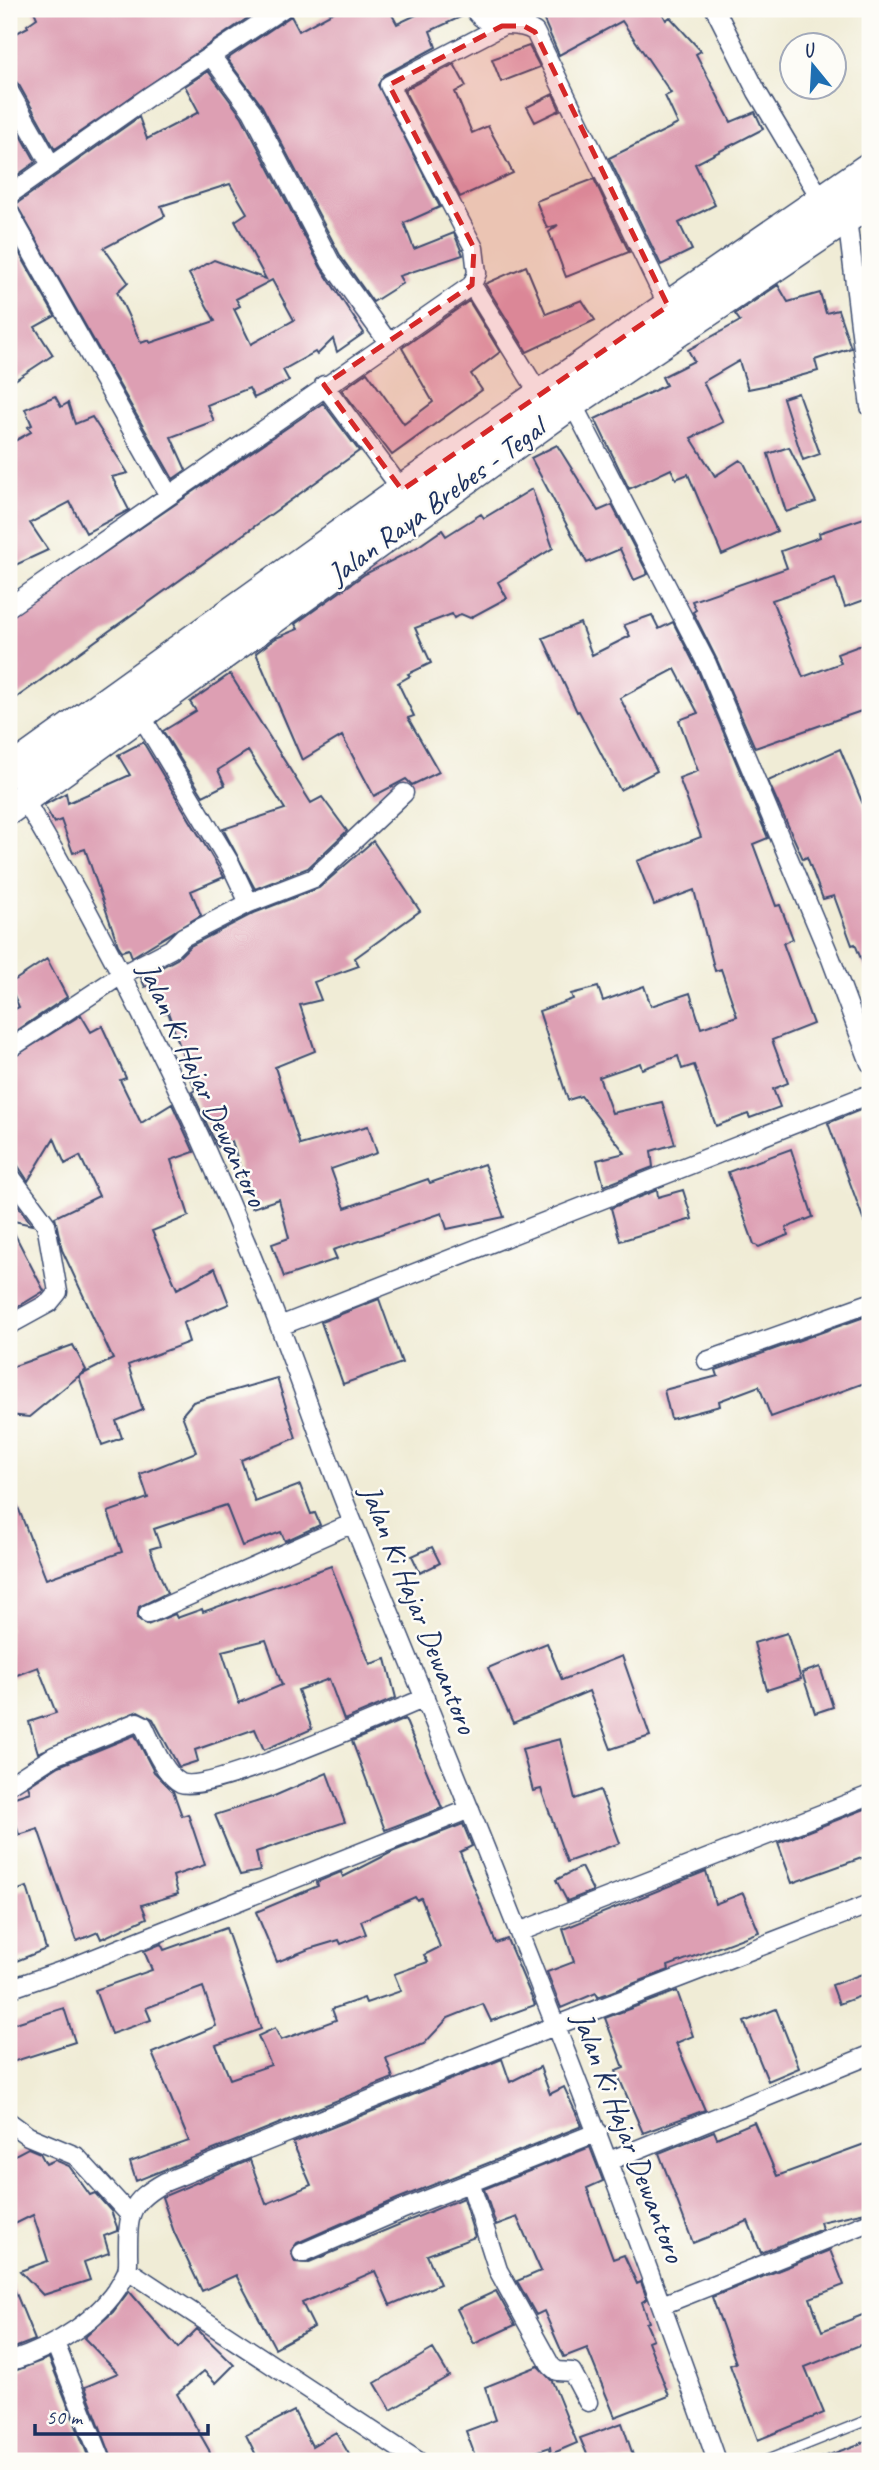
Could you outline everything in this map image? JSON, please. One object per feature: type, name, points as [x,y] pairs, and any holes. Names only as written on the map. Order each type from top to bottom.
[{"type":"highway","name":"Jalan Raya Brebes - Tegal","points":[[12,788],[402,490],[870,167]]},
{"type":"highway","name":"Jalan Raya Brebes - Tegal","points":[[12,788],[140,714],[572,402],[858,210]]},
{"type":"street","points":[[9,195],[282,9]]},
{"type":"street","points":[[474,9],[482,18],[502,26],[524,26],[531,29],[546,51],[668,306]]},
{"type":"street","points":[[715,9],[757,92],[822,201]]},
{"type":"street","points":[[9,607],[324,385],[472,285],[477,273],[474,248],[389,85],[502,26]]},
{"type":"street","points":[[211,56],[252,111],[331,263],[388,342]]},
{"type":"street","points":[[9,91],[51,165]]},
{"type":"street","points":[[858,210],[870,407]]},
{"type":"street","points":[[9,212],[168,494]]},
{"type":"street","points":[[472,285],[540,395]]},
{"type":"street","points":[[324,385],[402,490]]},
{"type":"street","points":[[572,402],[707,664],[831,959],[870,1063]]},
{"type":"street","points":[[140,714],[231,865],[249,904]]},
{"type":"street","name":"Jalan Ki Hajar Dewantoro","points":[[12,788],[121,975],[162,1053],[211,1160],[280,1326],[353,1523],[557,2025],[662,2305],[717,2461]]},
{"type":"street","points":[[9,1049],[121,975],[249,904],[314,878],[404,793]]},
{"type":"street","points":[[280,1326],[870,1094]]},
{"type":"street","points":[[9,1174],[46,1224],[58,1292],[49,1303],[9,1325]]},
{"type":"street","points":[[707,1361],[870,1303]]},
{"type":"street","points":[[148,1614],[353,1523]]},
{"type":"street","points":[[9,1785],[54,1756],[137,1722],[143,1725],[173,1777],[192,1784],[263,1764],[425,1698]]},
{"type":"street","points":[[519,1932],[870,1795]]},
{"type":"street","points":[[9,1989],[70,1968],[470,1809]]},
{"type":"street","points":[[9,2362],[55,2343],[98,2309],[128,2270],[129,2214],[146,2192],[165,2182],[557,2025],[870,1904]]},
{"type":"street","points":[[609,2161],[870,2055]]},
{"type":"street","points":[[9,2122],[28,2136],[76,2156],[129,2214]]},
{"type":"street","points":[[302,2253],[470,2182],[598,2132]]},
{"type":"street","points":[[470,2182],[498,2270],[553,2370],[572,2372],[588,2402]]},
{"type":"street","points":[[662,2305],[870,2222]]},
{"type":"street","points":[[128,2270],[418,2461]]},
{"type":"street","points":[[55,2343],[102,2461]]},
{"type":"lane","points":[[765,2461],[870,2419]]},
{"type":"highlighted area","points":[[502,26],[524,26],[535,32],[668,306],[402,490],[324,385],[472,285],[474,248],[389,85]]},
{"type":"building","points":[[33,9],[253,9],[255,13],[55,149],[19,85],[9,74],[9,37],[28,27],[27,25],[37,18]]},
{"type":"building","points":[[339,9],[389,9],[397,24],[429,9],[463,9],[465,15],[430,31],[436,47],[384,75],[378,85],[440,207],[404,223],[414,249],[454,233],[463,255],[399,276],[403,283],[373,302],[341,257],[262,106],[227,59],[291,16],[299,31]]},
{"type":"building","points":[[539,9],[660,9],[666,20],[670,17],[701,51],[696,54],[731,122],[755,112],[763,129],[695,164],[715,205],[679,223],[692,250],[661,265],[609,158],[678,124],[665,96],[671,93],[622,21],[559,55]]},
{"type":"building","points":[[529,46],[540,67],[501,82],[492,59]]},
{"type":"building","points":[[454,64],[466,86],[455,92],[472,133],[488,126],[513,173],[460,197],[404,90]]},
{"type":"building","points":[[208,71],[242,117],[321,268],[364,333],[337,352],[333,339],[317,355],[315,352],[283,370],[289,381],[254,398],[249,388],[207,405],[214,421],[171,437],[186,470],[173,479],[16,204],[139,117],[147,139],[199,112],[185,86]],"holes":[[[230,184],[247,213],[235,221],[266,279],[214,260],[189,274],[215,321],[150,343],[149,340],[141,343],[117,292],[128,282],[104,248],[165,216],[161,206]],[[272,280],[294,320],[251,344],[234,309],[240,306],[236,299]]]},
{"type":"building","points":[[553,94],[560,110],[535,122],[527,107]]},
{"type":"building","points":[[9,114],[36,162],[9,181]]},
{"type":"building","points":[[594,179],[629,252],[566,277],[549,232],[558,225],[547,228],[536,201]]},
{"type":"building","points":[[9,235],[55,316],[35,327],[53,355],[9,384]]},
{"type":"building","points":[[526,266],[546,314],[582,300],[595,320],[527,352],[485,284]]},
{"type":"building","points":[[778,285],[788,302],[820,293],[826,313],[838,310],[851,348],[815,360],[818,371],[763,386],[748,389],[739,361],[703,382],[723,422],[691,438],[715,476],[740,460],[744,463],[777,531],[722,555],[688,474],[676,479],[671,469],[629,489],[595,419],[666,385],[662,377],[694,361],[688,350],[740,321],[735,314]]},
{"type":"building","points":[[469,301],[500,352],[471,374],[482,390],[392,455],[342,390],[367,372],[404,424],[433,402],[402,348]]},
{"type":"building","points":[[798,393],[820,454],[803,460],[783,398]]},
{"type":"building","points":[[55,396],[61,407],[68,403],[75,424],[92,417],[128,473],[112,477],[129,510],[86,533],[70,502],[30,523],[48,550],[9,568],[9,444],[31,432],[28,427],[32,425],[25,409]]},
{"type":"building","points":[[323,403],[359,451],[9,703],[9,618]]},
{"type":"building","points":[[557,445],[598,511],[612,505],[648,574],[634,580],[620,549],[587,563],[531,458]]},
{"type":"building","points":[[789,447],[816,502],[786,512],[768,454]]},
{"type":"building","points":[[532,489],[553,548],[498,582],[507,598],[470,618],[461,614],[454,618],[452,614],[415,628],[431,663],[408,674],[410,676],[398,683],[414,716],[408,718],[439,772],[412,785],[406,779],[374,796],[342,736],[302,760],[256,653],[276,638],[298,629],[295,624],[365,574],[413,550],[442,530],[446,536],[481,514],[484,518]]},
{"type":"building","points":[[867,517],[870,527],[870,598],[845,607],[835,579],[772,600],[803,677],[841,663],[837,654],[864,644],[870,663],[870,708],[755,748],[693,612],[696,610],[692,601],[787,568],[781,551],[820,537],[819,533]]},
{"type":"building","points":[[652,615],[659,629],[673,622],[697,669],[768,838],[753,844],[776,906],[780,905],[793,939],[783,943],[813,1024],[772,1040],[788,1083],[773,1089],[780,1107],[750,1118],[748,1114],[716,1126],[694,1065],[682,1069],[678,1056],[642,1069],[640,1063],[599,1077],[612,1113],[662,1102],[675,1144],[651,1151],[653,1167],[604,1186],[597,1160],[625,1153],[581,1096],[568,1100],[539,1011],[573,999],[571,994],[598,987],[603,1001],[644,986],[651,1006],[690,993],[701,1028],[737,1016],[721,969],[715,971],[694,890],[654,905],[637,861],[701,837],[679,778],[698,771],[679,720],[698,713],[675,669],[620,698],[657,771],[620,790],[579,711],[577,712],[543,638],[580,623],[592,655],[630,636],[624,625]]},
{"type":"building","points":[[230,674],[311,803],[322,797],[347,831],[308,868],[255,889],[223,829],[285,809],[248,751],[218,770],[225,785],[203,796],[163,731],[196,711],[190,702]]},
{"type":"building","points":[[143,742],[224,877],[191,891],[201,915],[132,957],[129,949],[122,951],[118,945],[85,849],[73,853],[61,820],[54,823],[44,805],[66,793],[68,803],[130,775],[118,755]]},
{"type":"building","points":[[840,749],[870,821],[869,979],[855,944],[852,945],[834,896],[823,899],[807,857],[803,859],[768,781]]},
{"type":"building","points":[[373,841],[420,911],[355,958],[359,966],[314,982],[321,1000],[300,1005],[315,1051],[275,1067],[300,1145],[368,1126],[377,1153],[331,1169],[345,1208],[428,1179],[430,1183],[484,1164],[504,1217],[447,1229],[442,1213],[333,1250],[337,1259],[284,1277],[272,1244],[289,1238],[279,1199],[252,1208],[232,1141],[218,1147],[216,1144],[192,1092],[195,1090],[168,1012],[164,1013],[153,984],[145,987],[141,978],[177,959],[190,946],[254,913],[319,888]]},
{"type":"building","points":[[47,959],[67,997],[9,1036],[9,1012],[19,1007],[9,984]]},
{"type":"building","points":[[81,1015],[91,1032],[102,1026],[126,1078],[120,1080],[141,1123],[172,1104],[194,1152],[171,1160],[189,1216],[152,1231],[177,1289],[215,1268],[229,1304],[183,1323],[189,1342],[128,1365],[143,1410],[116,1421],[122,1438],[102,1445],[79,1376],[113,1359],[62,1250],[55,1217],[99,1196],[80,1156],[65,1164],[54,1138],[28,1181],[9,1152],[9,1060]]},
{"type":"building","points":[[870,1106],[870,1228],[867,1229],[828,1123]]},
{"type":"building","points":[[791,1149],[813,1217],[786,1228],[788,1235],[759,1247],[754,1244],[728,1172]]},
{"type":"building","points":[[657,1190],[658,1197],[683,1190],[692,1219],[620,1241],[611,1208]]},
{"type":"building","points":[[9,1193],[32,1225],[9,1220]]},
{"type":"building","points":[[9,1223],[44,1291],[11,1311],[9,1305]]},
{"type":"building","points":[[379,1299],[402,1363],[343,1384],[321,1322]]},
{"type":"building","points":[[870,1315],[870,1381],[771,1417],[759,1386],[719,1401],[720,1406],[671,1419],[664,1390],[718,1376],[716,1370]]},
{"type":"building","points":[[73,1345],[86,1370],[29,1417],[9,1415],[9,1368]]},
{"type":"building","points":[[277,1378],[296,1438],[241,1460],[255,1502],[300,1485],[311,1514],[315,1513],[320,1525],[285,1541],[281,1532],[242,1546],[226,1505],[154,1529],[160,1546],[150,1549],[167,1593],[139,1607],[137,1618],[147,1625],[175,1614],[177,1618],[202,1609],[203,1612],[331,1566],[370,1664],[386,1659],[396,1698],[344,1720],[329,1679],[298,1690],[312,1729],[264,1750],[255,1729],[195,1750],[198,1761],[179,1767],[153,1719],[138,1711],[38,1753],[29,1722],[56,1713],[38,1667],[9,1678],[9,1484],[46,1579],[122,1552],[108,1512],[148,1498],[140,1474],[196,1452],[182,1415],[193,1402]],"holes":[[[266,1640],[282,1685],[239,1703],[222,1651]]]},
{"type":"building","points":[[432,1547],[440,1563],[420,1573],[412,1556]]},
{"type":"building","points":[[787,1633],[801,1679],[767,1690],[754,1643]]},
{"type":"building","points":[[547,1643],[562,1680],[622,1656],[650,1736],[611,1749],[589,1691],[513,1723],[488,1668]]},
{"type":"building","points":[[820,1667],[833,1707],[815,1713],[802,1673]]},
{"type":"building","points":[[405,1719],[442,1808],[385,1830],[352,1741]]},
{"type":"building","points":[[135,1735],[154,1772],[173,1791],[182,1816],[188,1814],[205,1865],[173,1876],[178,1894],[142,1905],[147,1918],[101,1939],[98,1932],[77,1941],[38,1829],[19,1835],[9,1799],[30,1792],[28,1786],[59,1766]]},
{"type":"building","points":[[560,1739],[575,1799],[600,1790],[620,1843],[567,1862],[541,1789],[533,1791],[522,1749]]},
{"type":"building","points":[[327,1773],[345,1822],[256,1852],[260,1871],[240,1875],[215,1815],[272,1797]]},
{"type":"building","points":[[870,1807],[870,1855],[792,1883],[778,1843]]},
{"type":"building","points":[[463,1824],[472,1846],[460,1852],[496,1943],[507,1939],[535,2005],[491,2021],[483,2004],[448,2018],[424,2044],[386,2058],[393,2078],[136,2181],[130,2162],[189,2141],[152,2053],[216,2026],[203,1987],[146,2008],[151,2020],[111,2034],[95,1990],[152,1970],[144,1951],[161,1944],[164,1950],[226,1928],[261,2029],[216,2045],[230,2079],[271,2065],[258,2036],[275,2028],[281,2040],[336,2020],[332,2009],[364,1998],[366,2003],[401,1991],[394,1974],[428,1962],[424,1955],[440,1947],[421,1898],[417,1900],[415,1897],[361,1921],[366,1934],[341,1944],[339,1940],[309,1949],[277,1962],[256,1912],[318,1886],[317,1882],[341,1872],[343,1877],[394,1851]]},
{"type":"building","points":[[581,1867],[593,1891],[567,1901],[556,1880]]},
{"type":"building","points":[[706,1871],[715,1904],[743,1893],[759,1932],[668,1966],[669,1970],[598,1997],[596,1993],[561,2008],[547,1972],[574,1962],[563,1929]]},
{"type":"building","points":[[27,1887],[46,1949],[9,1964],[9,1893]]},
{"type":"building","points":[[862,1974],[869,1993],[839,2004],[832,1985]]},
{"type":"building","points":[[677,1991],[693,2036],[676,2043],[705,2110],[643,2133],[616,2071],[624,2068],[605,2018]]},
{"type":"building","points":[[64,2008],[75,2042],[9,2063],[9,2025]]},
{"type":"building","points":[[776,2009],[799,2068],[768,2081],[744,2022]]},
{"type":"building","points":[[502,2059],[510,2082],[540,2067],[550,2094],[564,2087],[582,2126],[397,2199],[297,2243],[291,2251],[295,2262],[307,2263],[463,2198],[475,2237],[427,2255],[440,2284],[390,2305],[375,2271],[302,2303],[314,2327],[275,2348],[236,2275],[202,2291],[174,2232],[162,2197],[250,2160],[266,2204],[311,2185],[293,2143]]},
{"type":"building","points":[[754,2122],[777,2176],[870,2142],[870,2211],[820,2222],[822,2229],[761,2253],[748,2221],[693,2243],[659,2153],[714,2131],[717,2138]]},
{"type":"building","points":[[590,2147],[603,2181],[587,2188],[613,2259],[624,2255],[637,2284],[641,2282],[647,2299],[642,2302],[649,2322],[646,2323],[653,2339],[648,2341],[669,2396],[615,2417],[587,2348],[564,2357],[544,2311],[536,2315],[517,2281],[541,2271],[517,2217],[496,2225],[484,2189]]},
{"type":"building","points":[[28,2148],[40,2153],[46,2164],[55,2160],[69,2166],[90,2195],[95,2193],[111,2211],[117,2227],[117,2231],[104,2236],[109,2253],[84,2262],[90,2280],[43,2295],[20,2271],[48,2261],[33,2215],[9,2227],[9,2158]]},
{"type":"building","points":[[830,2250],[844,2285],[810,2298],[822,2331],[870,2312],[870,2341],[805,2367],[824,2413],[758,2440],[730,2365],[736,2363],[712,2297]]},
{"type":"building","points":[[9,2276],[35,2340],[9,2350]]},
{"type":"building","points":[[129,2291],[178,2348],[197,2329],[234,2365],[216,2383],[204,2371],[177,2394],[209,2450],[212,2461],[113,2461],[85,2387],[118,2373],[84,2338],[113,2312]]},
{"type":"building","points":[[496,2291],[515,2325],[474,2344],[457,2309]]},
{"type":"building","points":[[433,2349],[449,2376],[391,2410],[375,2383]]},
{"type":"building","points":[[49,2358],[88,2456],[74,2461],[9,2461],[9,2373]]},
{"type":"building","points":[[538,2366],[552,2381],[577,2443],[551,2454],[550,2447],[510,2461],[477,2461],[466,2431],[496,2420],[485,2387]]},
{"type":"building","points":[[294,2411],[312,2446],[336,2432],[350,2456],[340,2461],[259,2461],[246,2435]]},
{"type":"building","points":[[622,2423],[635,2461],[590,2461],[580,2438]]},
{"type":"building","points":[[870,2440],[870,2461],[818,2459]]}]
